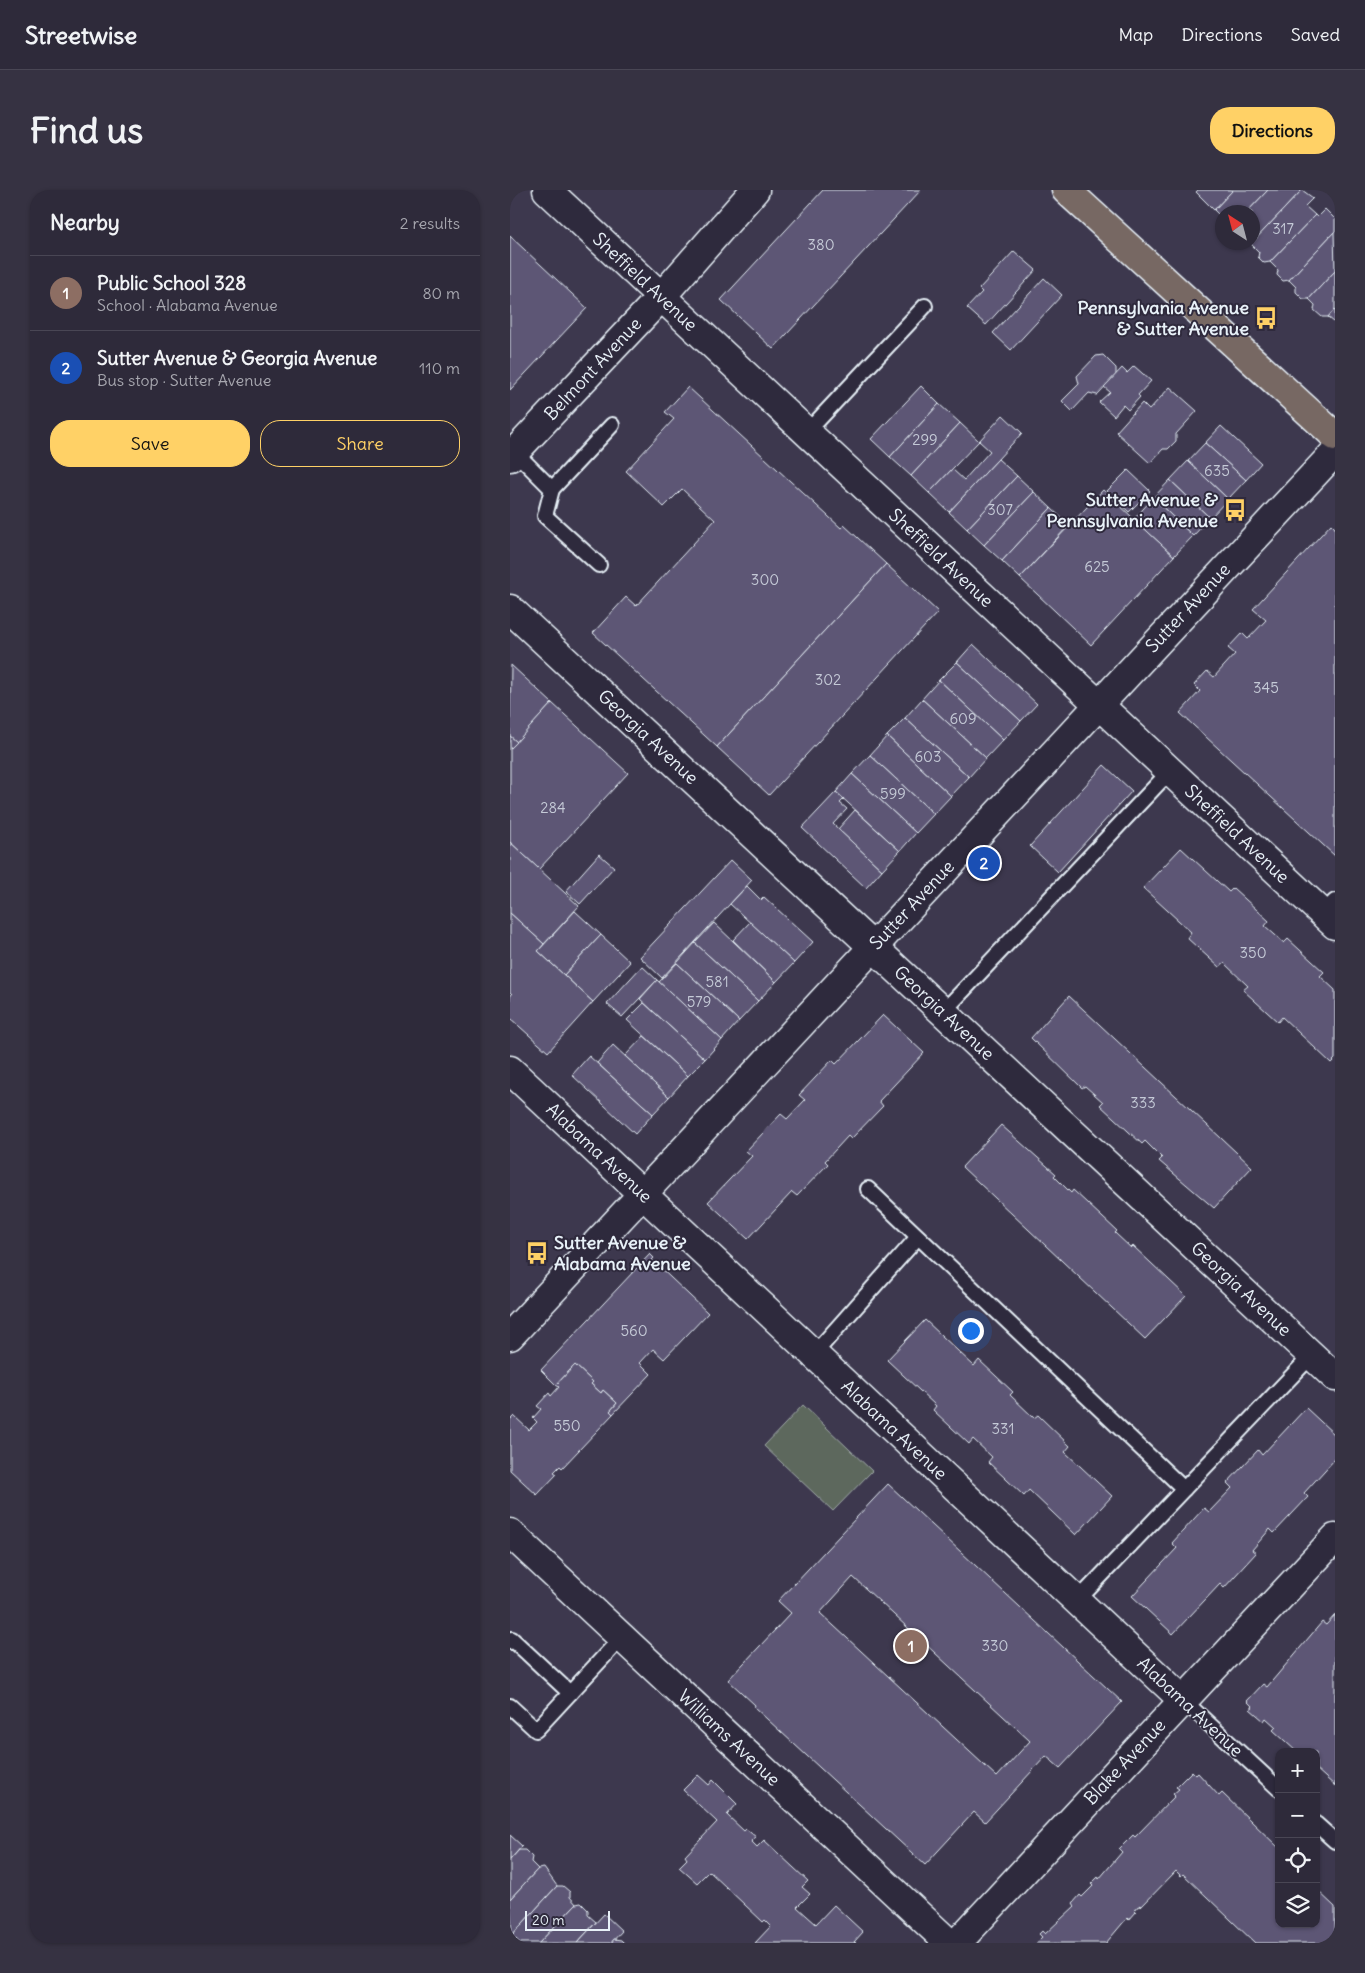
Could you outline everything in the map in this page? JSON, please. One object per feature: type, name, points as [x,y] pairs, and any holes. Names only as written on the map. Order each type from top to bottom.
[{"type":"main road","points":[[1066,190],[1335,436]]},
{"type":"street","name":"Sheffield Avenue","points":[[547,190],[1098,705],[1331,913]]},
{"type":"street","name":"Belmont Avenue","points":[[512,454],[661,297],[755,190]]},
{"type":"street","name":"Sutter Avenue","points":[[510,1336],[1335,452]]},
{"type":"street","name":"Georgia Avenue","points":[[510,609],[1335,1377]]},
{"type":"street","name":"Alabama Avenue","points":[[510,1070],[1183,1700]]},
{"type":"street","name":"Williams Avenue","points":[[510,1533],[949,1943]]},
{"type":"street","name":"Blake Avenue","points":[[957,1943],[1335,1538]]},
{"type":"lane","points":[[807,432],[925,306]]},
{"type":"lane","points":[[600,565],[545,516],[552,489],[612,425]]},
{"type":"lane","points":[[512,454],[552,489]]},
{"type":"lane","points":[[943,1012],[1170,771]]},
{"type":"lane","points":[[868,1189],[1184,1489]]},
{"type":"lane","points":[[814,1354],[918,1237]]},
{"type":"lane","points":[[1077,1601],[1312,1355]]},
{"type":"lane","points":[[510,1706],[536,1730],[622,1637]]},
{"type":"lane","points":[[510,1642],[512,1639],[570,1693]]},
{"type":"lane","name":"Alabama Avenue","points":[[1183,1700],[1275,1785]]},
{"type":"lane","points":[[1320,1828],[1335,1841]]},
{"type":"green space","points":[[803,1405],[872,1471],[833,1511],[764,1446]]},
{"type":"building","points":[[823,190],[921,190],[773,349],[721,300]]},
{"type":"building","points":[[1198,190],[1233,190],[1219,205],[1215,205],[1214,210],[1196,192]]},
{"type":"building","points":[[1233,190],[1268,190],[1254,205],[1219,205]]},
{"type":"building","points":[[1268,190],[1302,190],[1260,234],[1260,205],[1254,205]]},
{"type":"building","points":[[1302,190],[1313,198],[1305,206],[1315,215],[1270,262],[1264,263],[1258,257],[1259,252],[1257,250],[1260,250],[1260,234]]},
{"type":"building","points":[[1325,209],[1335,219],[1335,231],[1289,280],[1283,281],[1277,275],[1278,270],[1270,262],[1315,215],[1317,217]]},
{"type":"building","points":[[1334,232],[1335,271],[1309,299],[1303,299],[1289,280]]},
{"type":"building","points":[[510,236],[587,308],[510,390]]},
{"type":"building","points":[[1014,251],[1036,270],[986,325],[967,308],[982,292],[979,289]]},
{"type":"building","points":[[1335,271],[1335,309],[1328,317],[1322,317],[1314,310],[1315,305],[1309,299]]},
{"type":"building","points":[[1044,278],[1062,295],[1011,350],[993,333]]},
{"type":"building","points":[[1335,309],[1335,323],[1328,317]]},
{"type":"building","points":[[1103,355],[1116,368],[1116,375],[1097,395],[1089,393],[1072,411],[1062,401],[1079,384],[1077,376],[1096,356]]},
{"type":"building","points":[[1134,366],[1151,381],[1128,410],[1123,405],[1114,416],[1099,402],[1110,392],[1104,387],[1122,368],[1127,373]]},
{"type":"building","points":[[921,386],[939,404],[890,457],[871,439]]},
{"type":"building","points":[[688,387],[841,528],[844,525],[886,564],[717,747],[593,633],[626,597],[636,606],[715,520],[682,489],[664,507],[626,471],[674,419],[665,412]]},
{"type":"building","points":[[1170,387],[1197,411],[1176,434],[1176,441],[1168,449],[1163,449],[1150,463],[1116,432],[1142,403],[1149,410]]},
{"type":"building","points":[[939,404],[960,423],[911,476],[890,457]]},
{"type":"building","points":[[1003,415],[1022,433],[949,512],[929,493],[952,469],[964,480],[990,451],[979,441]]},
{"type":"building","points":[[960,423],[979,441],[929,493],[911,476]]},
{"type":"building","points":[[1221,426],[1261,463],[1246,480],[1205,443]]},
{"type":"building","points":[[1205,443],[1246,480],[1228,499],[1188,461]]},
{"type":"building","points":[[998,459],[1017,476],[967,529],[949,512]]},
{"type":"building","points":[[1188,461],[1228,499],[1210,518],[1170,480]]},
{"type":"building","points":[[1128,470],[1150,491],[1129,512],[1107,491]]},
{"type":"building","points":[[1017,476],[1034,492],[984,545],[967,529]]},
{"type":"building","points":[[1170,480],[1210,518],[1193,536],[1153,498]]},
{"type":"building","points":[[1103,490],[1174,556],[1091,645],[1020,578]]},
{"type":"building","points":[[1034,492],[1051,508],[1002,561],[984,545]]},
{"type":"building","points":[[1153,498],[1193,536],[1174,556],[1134,519]]},
{"type":"building","points":[[1051,508],[1069,525],[1020,578],[1002,561]]},
{"type":"building","points":[[1331,524],[1335,528],[1335,856],[1180,713],[1200,691],[1194,685],[1207,671],[1214,677],[1235,654],[1228,648],[1242,633],[1248,639],[1266,620],[1253,609]]},
{"type":"building","points":[[886,564],[938,612],[769,795],[717,747]]},
{"type":"building","points":[[973,644],[1037,704],[1021,721],[957,662]]},
{"type":"building","points":[[957,662],[1021,721],[1003,740],[939,680]]},
{"type":"building","points":[[511,665],[552,703],[517,742],[510,736]]},
{"type":"building","points":[[939,680],[1003,740],[986,758],[922,699]]},
{"type":"building","points":[[922,699],[986,758],[969,777],[905,718]]},
{"type":"building","points":[[552,703],[628,773],[539,869],[510,842],[510,749]]},
{"type":"building","points":[[905,718],[969,777],[951,796],[887,736]]},
{"type":"building","points":[[510,736],[517,742],[510,749]]},
{"type":"building","points":[[887,736],[951,796],[934,814],[870,755]]},
{"type":"building","points":[[870,755],[934,814],[916,833],[852,774]]},
{"type":"building","points":[[1104,765],[1132,791],[1058,872],[1030,846]]},
{"type":"building","points":[[852,774],[916,833],[900,851],[836,792]]},
{"type":"building","points":[[836,792],[844,799],[840,803],[847,809],[833,824],[882,870],[866,888],[802,828]]},
{"type":"building","points":[[855,810],[900,851],[882,870],[838,829]]},
{"type":"building","points":[[510,842],[579,906],[544,944],[510,913]]},
{"type":"building","points":[[1181,848],[1229,892],[1233,888],[1269,921],[1265,926],[1284,943],[1288,939],[1324,972],[1320,976],[1335,990],[1335,1059],[1331,1063],[1282,1017],[1278,1022],[1243,990],[1248,986],[1224,963],[1219,967],[1187,938],[1191,932],[1143,888]]},
{"type":"building","points":[[599,854],[614,867],[580,904],[566,891]]},
{"type":"building","points":[[731,860],[752,880],[662,978],[640,957]]},
{"type":"building","points":[[747,886],[761,900],[764,897],[813,942],[794,963],[730,904]]},
{"type":"building","points":[[575,911],[601,935],[564,975],[538,951]]},
{"type":"building","points":[[510,913],[544,944],[538,951],[593,1002],[548,1052],[510,1018],[510,997],[512,994],[510,992]]},
{"type":"building","points":[[750,922],[794,963],[776,982],[733,940]]},
{"type":"building","points":[[714,923],[776,982],[758,1001],[695,943]]},
{"type":"building","points":[[601,935],[630,962],[593,1002],[564,975]]},
{"type":"building","points":[[695,943],[758,1001],[739,1021],[677,963]]},
{"type":"building","points":[[677,963],[739,1021],[722,1040],[659,982]]},
{"type":"building","points":[[642,966],[657,980],[622,1017],[607,1004]]},
{"type":"building","points":[[657,980],[722,1040],[705,1059],[640,999]]},
{"type":"building","points":[[1069,996],[1252,1167],[1214,1208],[1159,1161],[1162,1158],[1145,1141],[1142,1144],[1100,1105],[1103,1102],[1085,1086],[1082,1088],[1031,1038]]},
{"type":"building","points":[[644,1003],[705,1059],[688,1076],[627,1020]]},
{"type":"building","points":[[883,1015],[924,1053],[879,1101],[883,1106],[851,1139],[848,1136],[825,1161],[828,1164],[797,1196],[792,1192],[748,1239],[708,1202],[752,1156],[746,1151],[781,1114],[787,1119],[805,1100],[799,1095],[832,1060],[836,1064]]},
{"type":"building","points":[[644,1036],[688,1076],[669,1097],[625,1056]]},
{"type":"building","points":[[613,1045],[669,1097],[653,1114],[597,1063]]},
{"type":"building","points":[[589,1056],[653,1114],[635,1134],[572,1075]]},
{"type":"building","points":[[1001,1125],[1056,1174],[1054,1176],[1071,1193],[1073,1190],[1117,1231],[1115,1233],[1131,1248],[1133,1246],[1186,1296],[1145,1339],[962,1167]]},
{"type":"building","points":[[650,1254],[654,1258],[652,1260],[708,1313],[664,1359],[653,1349],[640,1363],[651,1374],[613,1414],[610,1411],[617,1403],[603,1390],[601,1393],[591,1384],[593,1382],[575,1365],[556,1385],[541,1370]]},
{"type":"building","points":[[925,1320],[974,1366],[979,1360],[1013,1392],[1010,1395],[1034,1418],[1038,1415],[1070,1446],[1065,1452],[1112,1496],[1076,1535],[1029,1490],[1024,1496],[988,1462],[992,1457],[973,1439],[969,1444],[933,1410],[936,1406],[887,1360]]},
{"type":"building","points":[[575,1365],[593,1382],[591,1384],[601,1393],[603,1390],[617,1403],[610,1411],[613,1414],[562,1468],[560,1466],[554,1472],[557,1474],[537,1495],[510,1470],[510,1420],[514,1416],[529,1430],[537,1422],[533,1418],[541,1409],[537,1406],[549,1393],[551,1396],[559,1387],[556,1385]]},
{"type":"building","points":[[1306,1408],[1335,1435],[1335,1459],[1304,1493],[1308,1497],[1274,1533],[1270,1529],[1252,1550],[1256,1553],[1224,1588],[1220,1584],[1173,1634],[1132,1596],[1177,1548],[1172,1543],[1204,1508],[1209,1512],[1232,1488],[1227,1483],[1258,1450],[1262,1455]]},
{"type":"building","points":[[888,1484],[1122,1702],[1060,1768],[1046,1756],[985,1822],[974,1812],[925,1865],[754,1707],[755,1705],[728,1680],[791,1613],[778,1601]],"holes":[[[853,1577],[1030,1741],[997,1777],[820,1613]]]},
{"type":"building","points":[[1335,1615],[1335,1786],[1320,1773],[1320,1748],[1293,1748],[1273,1730],[1276,1727],[1266,1718],[1264,1721],[1250,1709],[1253,1707],[1247,1701],[1263,1684],[1267,1687],[1322,1622],[1326,1625]]},
{"type":"building","points":[[1192,1771],[1196,1775],[1198,1773],[1219,1796],[1222,1793],[1275,1844],[1275,1928],[1320,1928],[1320,1893],[1335,1907],[1335,1943],[1255,1943],[1183,1874],[1181,1876],[1176,1871],[1141,1907],[1140,1905],[1134,1910],[1136,1912],[1129,1920],[1127,1918],[1106,1943],[1036,1943],[1042,1937],[1039,1934],[1042,1931],[1045,1934],[1075,1906],[1073,1903],[1080,1895],[1082,1897],[1093,1886],[1091,1884],[1098,1877],[1099,1879],[1122,1852],[1119,1849],[1133,1835],[1135,1837],[1175,1796],[1173,1794],[1179,1789],[1176,1787]]},
{"type":"building","points":[[698,1775],[709,1785],[713,1780],[737,1804],[727,1815],[744,1831],[746,1829],[756,1837],[751,1841],[757,1847],[764,1840],[808,1881],[802,1887],[810,1894],[797,1907],[816,1924],[834,1905],[863,1932],[854,1942],[856,1943],[755,1943],[771,1926],[765,1920],[763,1922],[709,1871],[697,1883],[679,1867],[687,1859],[685,1856],[717,1822],[683,1790]]},
{"type":"building","points":[[510,1835],[522,1846],[510,1860]]},
{"type":"building","points":[[519,1850],[525,1850],[532,1857],[531,1862],[538,1869],[510,1899],[510,1860]]},
{"type":"building","points":[[544,1868],[557,1886],[512,1935],[510,1899],[538,1869]]},
{"type":"building","points":[[557,1886],[563,1886],[570,1892],[570,1897],[576,1904],[539,1943],[520,1943],[512,1935]]},
{"type":"building","points":[[581,1903],[588,1910],[588,1915],[596,1922],[577,1943],[539,1943],[576,1904]]},
{"type":"building","points":[[604,1914],[622,1931],[611,1943],[577,1943]]},
{"type":"building","points":[[614,1939],[621,1940],[624,1943],[611,1943]]},
{"type":"place","name":"Pennsylvania Avenue & Sutter Avenue","points":[[1266,318]]},
{"type":"place","name":"Sutter Avenue & Pennsylvania Avenue","points":[[1235,510]]},
{"type":"place","name":"Sutter Avenue & Georgia Avenue","points":[[984,863]]},
{"type":"place","name":"Sutter Avenue & Alabama Avenue","points":[[537,1253]]},
{"type":"place","name":"Public School 328","points":[[911,1646]]}]
